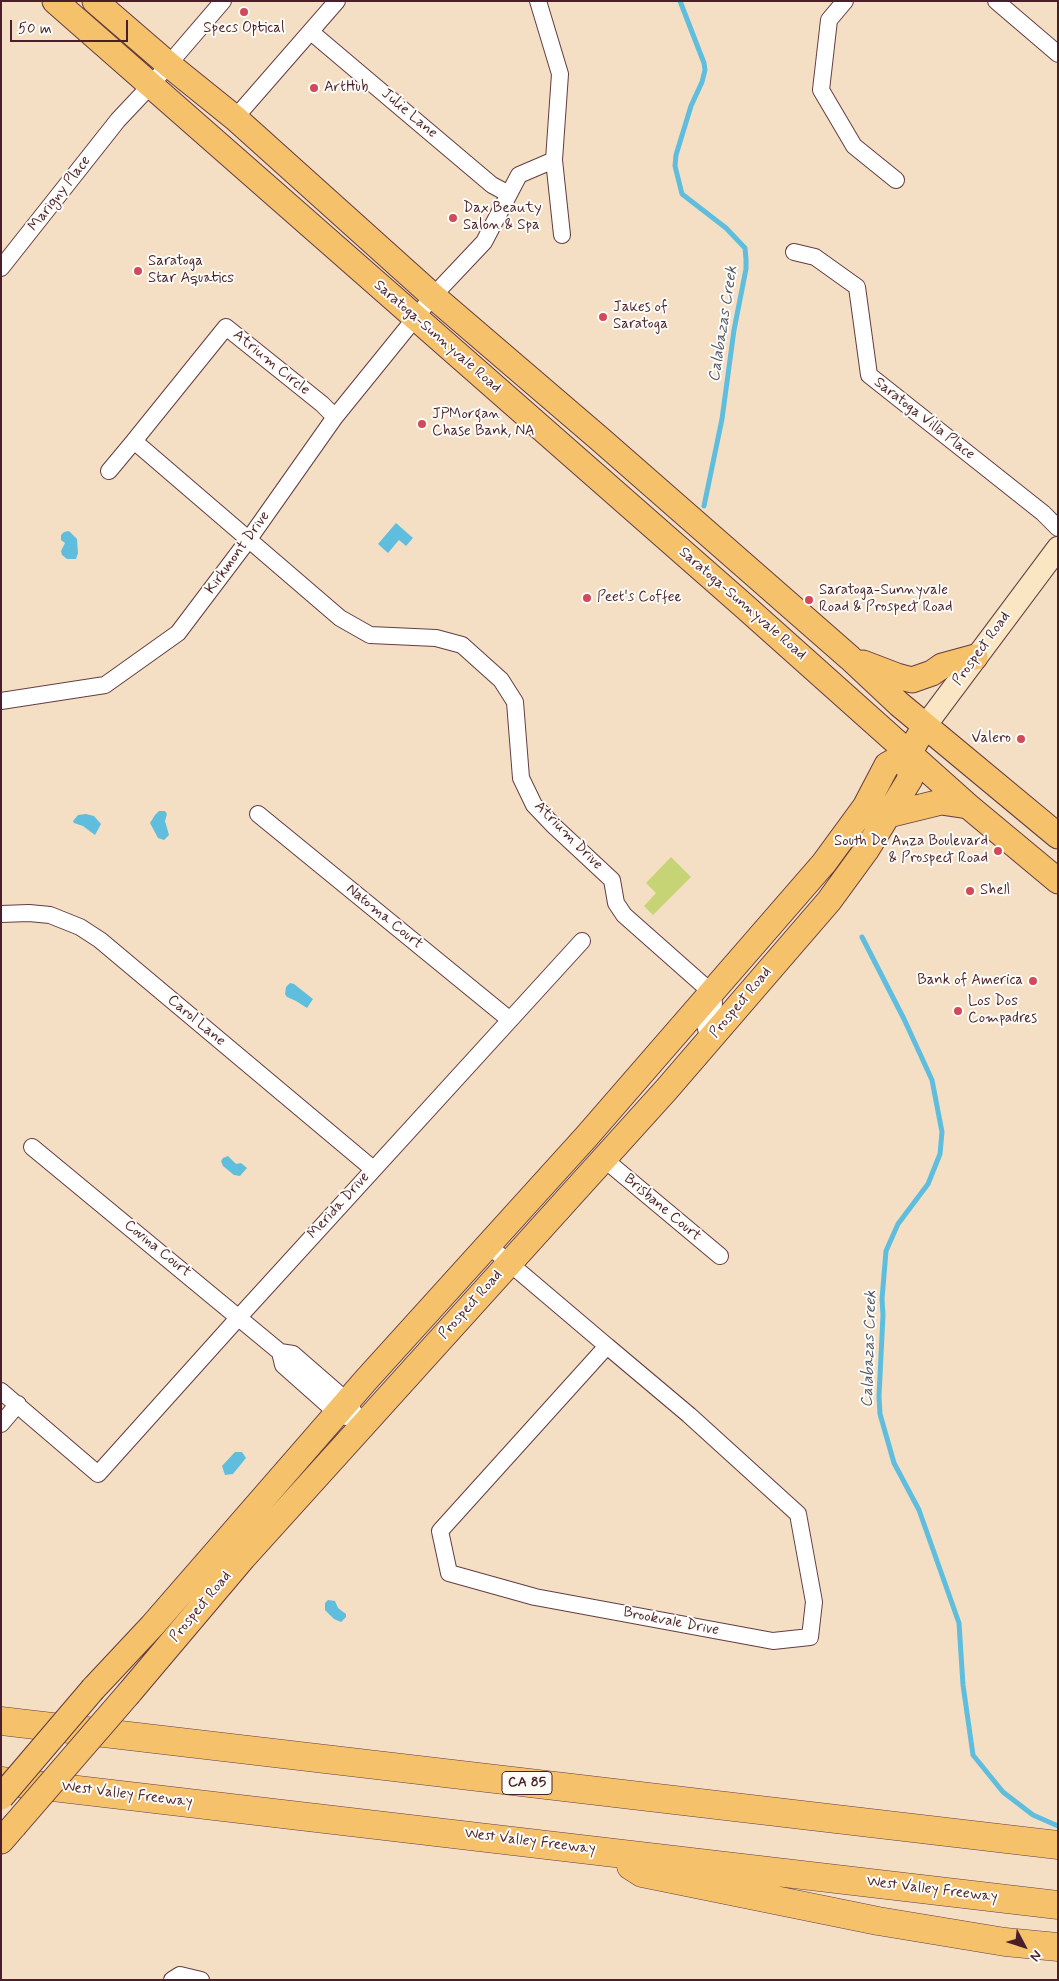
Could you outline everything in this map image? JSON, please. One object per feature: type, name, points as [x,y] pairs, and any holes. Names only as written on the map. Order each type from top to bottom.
[{"type":"highway","name":"CA 85","points":[[1,1721],[1055,1845]]},
{"type":"highway","name":"West Valley Freeway","points":[[1,1781],[1058,1905]]},
{"type":"highway","points":[[608,1852],[642,1873],[878,1921],[1005,1942],[1058,1947]]},
{"type":"main road","name":"Saratoga-Sunnyvale Road","points":[[55,1],[743,605],[968,806],[1058,881]]},
{"type":"main road","name":"Saratoga-Sunnyvale Road","points":[[95,1],[168,64],[235,118],[432,296],[601,440],[925,726],[1058,836]]},
{"type":"main road","name":"Prospect Road","points":[[1,1796],[342,1407],[587,1136],[824,863],[865,807],[887,765],[909,753],[925,726],[1058,548]]},
{"type":"main road","points":[[850,658],[912,680],[932,673],[942,666],[976,657]]},
{"type":"main road","name":"Prospect Road","points":[[8,1834],[243,1558],[710,1040],[829,900],[867,849],[910,779],[909,753]]},
{"type":"main road","points":[[888,815],[941,802],[968,806]]},
{"type":"street","name":"Marigny Place","points":[[1,268],[118,120],[223,1]]},
{"type":"street","points":[[235,118],[337,1]]},
{"type":"street","points":[[538,1],[560,74],[554,160],[562,235]]},
{"type":"street","points":[[845,1],[829,20],[822,90],[854,146],[896,180]]},
{"type":"street","points":[[996,1],[1058,54]]},
{"type":"street","name":"Julie Lane","points":[[311,32],[492,185],[509,194]]},
{"type":"street","name":"Kirkmont Drive","points":[[1,701],[105,685],[178,633],[249,539],[335,417],[416,319],[432,296],[484,242],[519,176],[554,160]]},
{"type":"street","name":"Saratoga Villa Place","points":[[794,252],[815,257],[857,286],[868,375],[1043,513],[1058,528]]},
{"type":"street","name":"Atrium Circle","points":[[109,471],[226,327],[335,417]]},
{"type":"street","points":[[134,441],[249,539]]},
{"type":"street","name":"Atrium Drive","points":[[249,539],[340,618],[370,635],[436,638],[462,645],[501,680],[515,702],[521,778],[534,805],[612,880],[616,903],[624,915],[711,992]]},
{"type":"street","name":"Natoma Court","points":[[258,814],[510,1020]]},
{"type":"street","name":"Carol Lane","points":[[1,914],[50,915],[80,927],[100,940],[373,1169]]},
{"type":"street","name":"Merida Drive","points":[[18,1404],[98,1474],[239,1316],[582,941]]},
{"type":"street","points":[[710,1040],[705,1026],[713,1012],[714,1003],[711,992]]},
{"type":"street","name":"Covina Court","points":[[32,1147],[239,1316],[280,1352],[293,1354],[342,1407],[362,1425]]},
{"type":"street","name":"Brisbane Court","points":[[604,1159],[720,1256]]},
{"type":"street","name":"Brookvale Drive","points":[[488,1245],[689,1415],[798,1514],[814,1602],[810,1637],[773,1642],[535,1597],[449,1574],[440,1532],[607,1346]]},
{"type":"street","points":[[1,1391],[18,1404],[1,1424]]},
{"type":"street","points":[[176,1978],[201,1980]]},
{"type":"green space","points":[[671,857],[691,877],[653,915],[644,906],[656,893],[646,883]]},
{"type":"water","points":[[396,523],[413,538],[406,546],[399,540],[388,553],[378,544]]},
{"type":"water","points":[[69,531],[77,539],[78,553],[76,559],[67,559],[62,555],[61,551],[65,543],[61,540],[61,535]]},
{"type":"water","points":[[159,811],[165,811],[167,814],[165,821],[169,835],[164,840],[158,838],[150,823]]},
{"type":"water","points":[[78,815],[94,816],[101,824],[95,835],[73,821]]},
{"type":"water","points":[[290,983],[313,999],[307,1008],[287,997],[285,994],[286,987]]},
{"type":"water","points":[[228,1156],[236,1164],[241,1163],[247,1168],[240,1176],[234,1175],[223,1166],[221,1161]]},
{"type":"water","points":[[235,1452],[242,1452],[246,1458],[233,1474],[225,1475],[222,1466]]},
{"type":"water","points":[[328,1600],[335,1601],[338,1608],[346,1614],[346,1617],[341,1622],[334,1619],[325,1610],[325,1603]]},
{"type":"waterway","name":"Calabazas Creek","points":[[680,1],[705,70],[702,82],[691,106],[676,155],[675,166],[682,194],[726,228],[745,248],[746,259],[722,419],[704,506]]},
{"type":"waterway","name":"Calabazas Creek","points":[[862,937],[904,1019],[932,1080],[942,1132],[940,1154],[928,1184],[898,1224],[886,1251],[882,1299],[880,1414],[894,1463],[919,1510],[959,1623],[963,1685],[973,1755],[1003,1792],[1033,1815],[1058,1826]]},
{"type":"place","name":"Specs Optical","points":[[244,12]]},
{"type":"place","name":"ArtHub","points":[[314,88]]},
{"type":"place","name":"Dax Beauty Salon & Spa","points":[[453,218]]},
{"type":"place","name":"Saratoga Star Aquatics","points":[[138,271]]},
{"type":"place","name":"Jakes of Saratoga","points":[[603,317]]},
{"type":"place","name":"JPMorgan Chase Bank, NA","points":[[422,424]]},
{"type":"place","name":"Peet's Coffee","points":[[587,598]]},
{"type":"place","name":"Saratoga-Sunnyvale Road & Prospect Road","points":[[809,600]]},
{"type":"place","name":"Valero","points":[[1021,739]]},
{"type":"place","name":"South De Anza Boulevard & Prospect Road","points":[[998,851]]},
{"type":"place","name":"Shell","points":[[970,891]]},
{"type":"place","name":"Bank of America","points":[[1033,981]]},
{"type":"place","name":"Los Dos Compadres","points":[[958,1011]]}]
